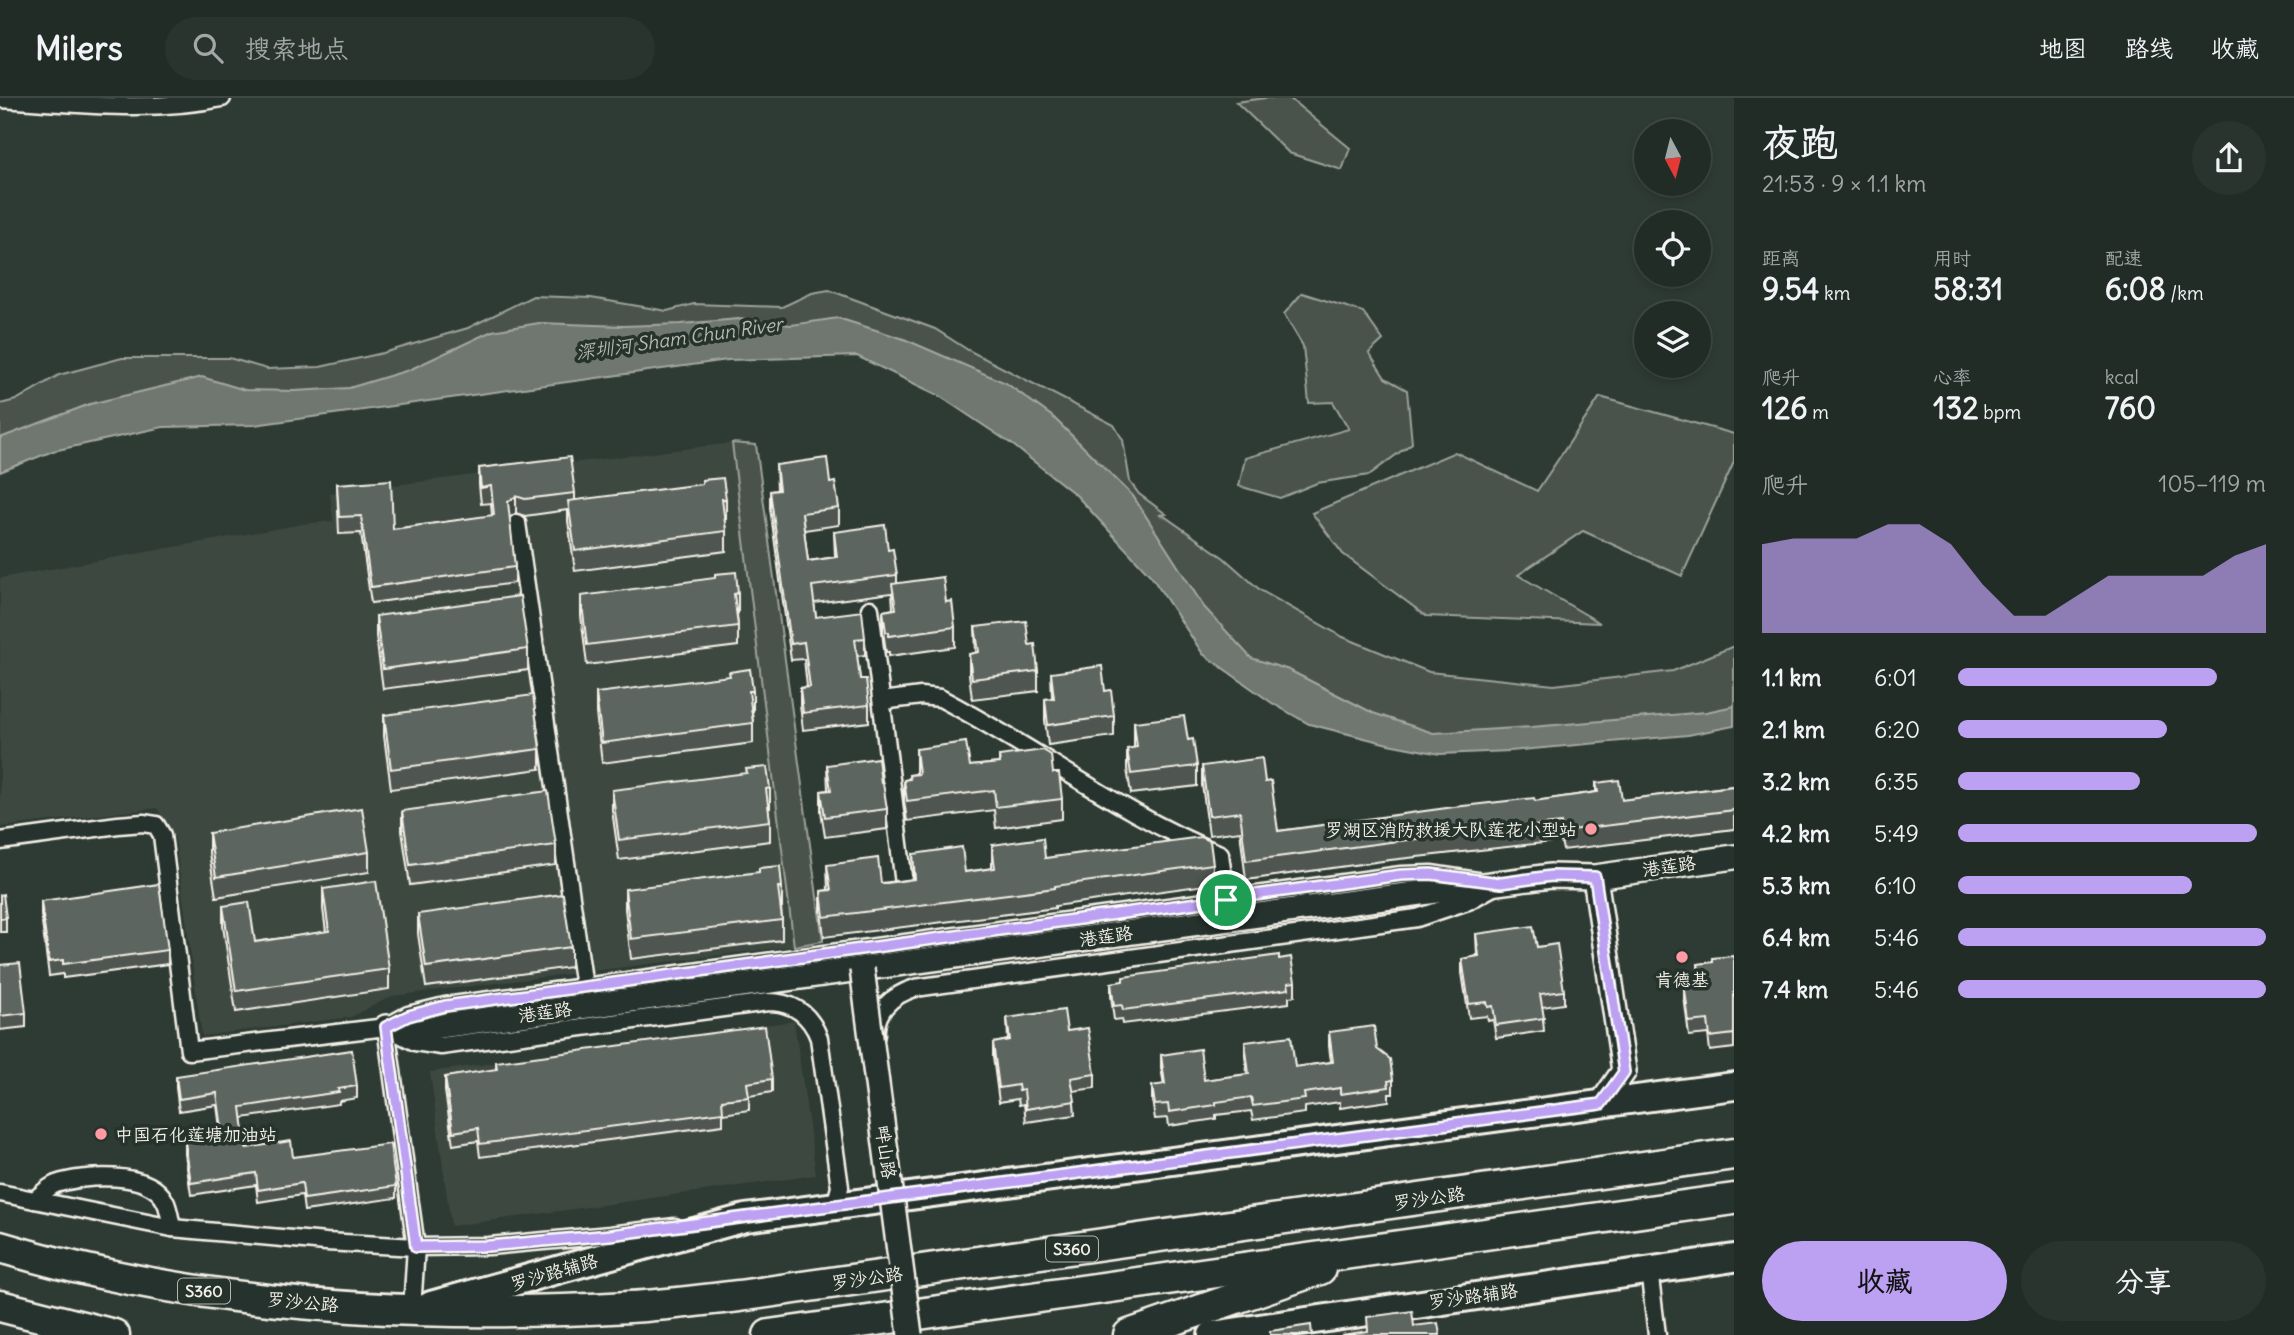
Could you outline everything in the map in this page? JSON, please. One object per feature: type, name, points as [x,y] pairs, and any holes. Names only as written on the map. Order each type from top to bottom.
[{"type":"highway","name":"罗沙公路","points":[[0,1247],[91,1270],[191,1290],[298,1303],[412,1310],[514,1311],[630,1307],[739,1296],[1733,1154]]},
{"type":"highway","name":"S360","points":[[769,1335],[1734,1199]]},
{"type":"highway","points":[[1129,1335],[1262,1290],[1365,1251]]},
{"type":"highway","points":[[0,1306],[114,1335]]},
{"type":"main road","name":"罗沙路辅路","points":[[412,1310],[745,1217],[1734,1086]]},
{"type":"main road","name":"罗沙路辅路","points":[[1212,1335],[1734,1258]]},
{"type":"street","points":[[0,99],[160,106],[222,98]]},
{"type":"street","points":[[517,523],[584,987]]},
{"type":"street","points":[[870,609],[904,884]]},
{"type":"street","points":[[882,701],[921,696],[940,698],[1139,817],[1179,838],[1220,854],[1226,900]]},
{"type":"street","points":[[0,841],[118,825],[156,825],[162,835],[190,1051],[386,1027],[425,1010],[1401,875],[1431,874],[1501,883]]},
{"type":"street","name":"港莲路","points":[[386,1027],[425,1028],[1551,876],[1595,877],[1734,857]]},
{"type":"street","points":[[1595,877],[1624,1072],[1601,1104]]},
{"type":"street","points":[[909,1196],[900,1186],[894,1170],[875,1030],[882,1010],[898,995],[926,986],[1417,918],[1468,901],[1501,883]]},
{"type":"street","name":"畔山路","points":[[862,969],[910,1335]]},
{"type":"street","points":[[386,1027],[415,1042],[441,1046],[768,1002],[792,1006],[809,1019],[819,1038],[841,1187],[835,1206]]},
{"type":"street","points":[[386,1027],[416,1247],[412,1310]]},
{"type":"street","points":[[1624,1072],[1662,1096]]},
{"type":"street","points":[[34,1200],[53,1185],[75,1179],[122,1177],[150,1186],[165,1199],[172,1228]]},
{"type":"street","points":[[0,1193],[172,1228],[416,1247],[488,1246],[555,1241],[745,1217]]},
{"type":"street","points":[[1649,1270],[1657,1335]]},
{"type":"shaded area","points":[[1289,98],[1350,148],[1342,170],[1289,153],[1236,102]]},
{"type":"shaded area","points":[[829,290],[935,329],[968,350],[1114,425],[1123,440],[1130,482],[1139,494],[1166,514],[1159,515],[1224,558],[1260,590],[1343,637],[1429,672],[1554,685],[1673,671],[1734,646],[1734,717],[1686,729],[1405,734],[1262,679],[1127,517],[893,349],[583,366],[227,400],[0,456],[0,404],[16,400],[59,375],[122,358],[229,358],[267,369],[320,367],[383,353],[468,328],[533,296],[591,298],[667,311],[694,304],[782,307],[812,293]]},
{"type":"shaded area","points":[[1302,293],[1363,312],[1383,340],[1369,353],[1385,378],[1407,390],[1412,443],[1369,475],[1317,483],[1280,498],[1239,486],[1245,458],[1349,429],[1333,402],[1309,403],[1303,346],[1284,314]]},
{"type":"shaded area","points":[[1600,397],[1734,434],[1734,462],[1682,576],[1583,531],[1518,575],[1600,623],[1426,616],[1343,554],[1312,513],[1455,452],[1537,491]]},
{"type":"shaded area","points":[[732,443],[794,946],[392,996],[351,1017],[202,1036],[175,839],[157,808],[0,827],[0,578],[303,524],[333,521],[330,493]]},
{"type":"shaded area","points":[[732,443],[756,445],[823,941],[794,946]]},
{"type":"shaded area","points":[[794,1021],[816,1175],[451,1226],[430,1072]]},
{"type":"water","name":"深圳河 Sham Chun River","points":[[838,318],[904,339],[1006,383],[1053,417],[1133,496],[1204,607],[1251,658],[1289,670],[1373,713],[1433,733],[1706,712],[1734,706],[1734,726],[1688,735],[1510,751],[1440,754],[1309,724],[1272,703],[1203,654],[1151,576],[1076,495],[1013,445],[938,395],[857,356],[728,360],[254,425],[163,427],[53,451],[0,472],[0,438],[90,404],[202,377],[245,390],[349,388],[409,370],[492,331],[539,323],[623,326],[738,319],[791,325]]},
{"type":"building","points":[[570,457],[575,493],[525,499],[516,496],[508,502],[515,567],[371,587],[361,516],[339,517],[337,484],[391,480],[393,529],[494,515],[491,486],[481,488],[479,468]]},
{"type":"building","points":[[827,458],[830,483],[835,482],[839,508],[802,513],[808,561],[837,557],[834,532],[885,525],[888,550],[893,549],[897,575],[812,586],[816,617],[862,611],[865,638],[855,639],[860,679],[866,679],[869,705],[803,713],[800,688],[810,687],[804,642],[791,644],[770,491],[779,490],[776,465]]},
{"type":"building","points":[[723,478],[726,499],[722,499],[726,531],[575,551],[568,501],[702,484],[702,480]]},
{"type":"building","points":[[736,572],[738,593],[734,594],[738,626],[587,645],[581,596],[715,578],[715,574]]},
{"type":"building","points":[[943,577],[946,602],[952,601],[955,627],[889,636],[883,611],[896,609],[892,584]]},
{"type":"building","points":[[520,596],[528,649],[383,669],[376,616]]},
{"type":"building","points":[[1026,621],[1029,645],[1035,644],[1038,671],[972,679],[969,654],[979,652],[975,627]]},
{"type":"building","points":[[1102,666],[1105,691],[1111,690],[1114,716],[1048,725],[1045,699],[1054,698],[1051,673]]},
{"type":"building","points":[[750,669],[753,691],[749,691],[753,723],[602,743],[596,693],[730,676],[729,672]]},
{"type":"building","points":[[533,695],[540,749],[391,769],[384,715]]},
{"type":"building","points":[[1184,716],[1188,740],[1193,739],[1197,766],[1131,774],[1127,749],[1137,747],[1134,722]]},
{"type":"building","points":[[966,742],[970,766],[1000,763],[999,756],[1043,750],[1051,755],[1053,773],[1059,773],[1062,799],[996,807],[994,790],[907,801],[904,780],[910,779],[909,775],[919,774],[916,749]]},
{"type":"building","points":[[878,758],[887,809],[825,817],[821,791],[831,790],[827,765]]},
{"type":"building","points":[[1262,758],[1265,782],[1271,781],[1278,831],[1454,807],[1534,798],[1535,801],[1598,792],[1596,783],[1619,780],[1622,800],[1734,786],[1734,810],[1563,831],[1561,823],[1246,861],[1240,812],[1209,816],[1202,766]]},
{"type":"building","points":[[767,767],[770,788],[766,789],[770,821],[619,840],[612,790],[747,773],[746,769]]},
{"type":"building","points":[[548,791],[556,845],[410,865],[402,811]]},
{"type":"building","points":[[362,808],[369,852],[216,877],[209,833]]},
{"type":"building","points":[[1201,837],[1210,841],[1213,864],[1055,888],[824,917],[821,891],[831,890],[827,865],[878,858],[881,883],[887,883],[915,879],[913,854],[962,847],[965,872],[995,868],[992,845],[1043,838],[1045,858]]},
{"type":"building","points":[[780,866],[782,887],[778,887],[782,920],[631,939],[625,889],[759,872],[759,868]]},
{"type":"building","points":[[376,881],[389,969],[236,991],[223,906],[249,902],[255,942],[329,931],[323,889]]},
{"type":"building","points":[[159,884],[168,950],[63,964],[63,960],[49,962],[41,901]]},
{"type":"building","points":[[3,894],[6,918],[0,919],[0,895]]},
{"type":"building","points":[[563,894],[571,947],[426,967],[418,914]]},
{"type":"building","points":[[1533,926],[1537,947],[1557,944],[1564,991],[1540,994],[1544,1018],[1496,1025],[1493,1006],[1488,1007],[1487,1002],[1469,1004],[1462,959],[1479,956],[1476,934]]},
{"type":"building","points":[[1279,955],[1279,959],[1291,957],[1295,982],[1288,983],[1289,989],[1123,1010],[1122,1005],[1114,1006],[1111,983],[1123,981],[1123,977]]},
{"type":"building","points":[[1733,956],[1734,1034],[1710,1037],[1708,1020],[1689,1022],[1684,982],[1701,980],[1698,964],[1713,962],[1713,958]]},
{"type":"building","points":[[20,963],[26,1013],[0,1016],[0,965]]},
{"type":"building","points":[[1064,1010],[1067,1031],[1088,1028],[1095,1074],[1071,1078],[1075,1101],[1026,1109],[1024,1090],[1019,1091],[1018,1085],[999,1088],[993,1043],[1010,1040],[1007,1018]]},
{"type":"building","points":[[765,1026],[772,1079],[747,1083],[749,1097],[722,1100],[723,1112],[480,1144],[478,1128],[453,1132],[445,1077],[497,1069],[496,1062]]},
{"type":"building","points":[[1374,1026],[1377,1049],[1390,1059],[1393,1080],[1388,1081],[1389,1087],[1340,1094],[1340,1088],[1304,1093],[1305,1099],[1253,1106],[1251,1097],[1169,1112],[1168,1104],[1155,1105],[1152,1086],[1165,1084],[1161,1055],[1200,1049],[1204,1080],[1249,1074],[1245,1042],[1291,1036],[1295,1067],[1333,1062],[1329,1032]]},
{"type":"building","points":[[352,1050],[357,1086],[338,1089],[339,1092],[241,1107],[246,1148],[291,1141],[293,1157],[390,1144],[396,1186],[304,1199],[302,1183],[258,1190],[256,1173],[191,1183],[185,1142],[223,1136],[217,1093],[179,1099],[176,1076]]},
{"type":"building","points":[[1412,1311],[1414,1326],[1438,1323],[1440,1335],[1341,1335],[1368,1331],[1367,1317]]},
{"type":"building","points":[[1311,1325],[1312,1335],[1270,1335],[1270,1331]]},
{"type":"place","name":"罗湖区消防救援大队莲花小型站","points":[[1591,829]]},
{"type":"place","name":"肯德基","points":[[1682,957]]},
{"type":"place","name":"中国石化莲塘加油站","points":[[101,1134]]},
{"type":"route","points":[[1431,874],[1501,883],[1551,876],[1595,877],[1624,1072],[1601,1104],[610,1235],[488,1246],[416,1247],[386,1027],[396,1021],[445,1006],[1226,900],[1401,875],[1431,874]]}]
